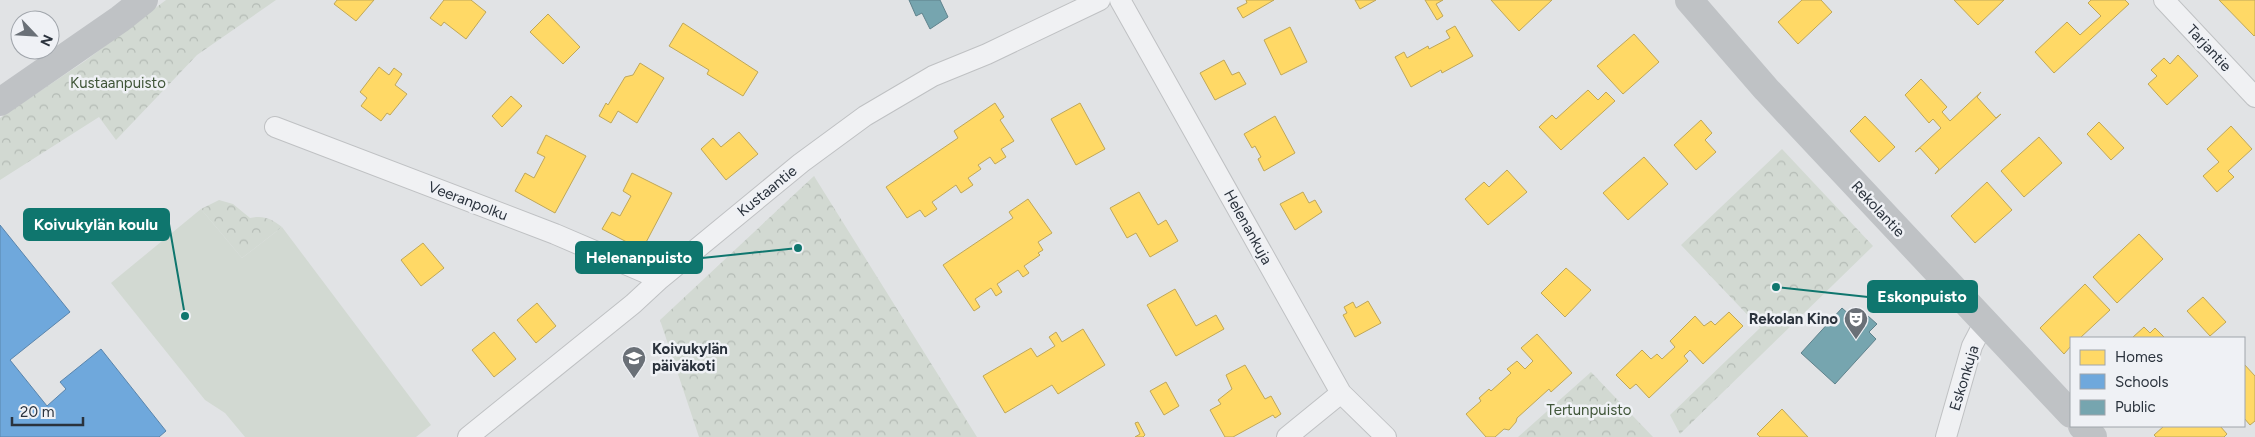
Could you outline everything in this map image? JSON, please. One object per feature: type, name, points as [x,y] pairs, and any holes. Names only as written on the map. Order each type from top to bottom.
[{"type":"main road","points":[[0,102],[120,19],[144,0]]},
{"type":"main road","name":"Rekolantie","points":[[1689,0],[1772,96],[2070,413]]},
{"type":"main road","points":[[2083,427],[2093,437]]},
{"type":"street","name":"Kustaantie","points":[[468,437],[633,304],[660,279],[801,163],[865,116],[933,76],[987,54],[1100,0]]},
{"type":"street","name":"Helenankuja","points":[[1120,0],[1341,393],[1386,437]]},
{"type":"street","name":"Tarjantie","points":[[2164,0],[2255,97]]},
{"type":"street","name":"Veeranpolku","points":[[275,127],[555,234],[660,279]]},
{"type":"street","name":"Eskonkuja","points":[[1946,437],[1972,346],[1985,321]]},
{"type":"street","points":[[1287,437],[1341,393]]},
{"type":"green space","name":"Kustaanpuisto","points":[[166,0],[276,0],[197,55],[116,140],[99,117],[0,180],[0,118],[85,61]]},
{"type":"green space","points":[[1782,149],[1873,246],[1680,434],[1670,415],[1760,328],[1681,245]]},
{"type":"green space","points":[[814,176],[977,437],[699,437],[660,320]]},
{"type":"green space","points":[[219,200],[233,204],[250,218],[267,218],[282,227],[242,258],[201,209]]},
{"type":"green space","points":[[201,209],[242,258],[282,227],[431,425],[416,437],[245,437],[225,413],[205,400],[111,283]]},
{"type":"green space","name":"Tertunpuisto","points":[[1591,372],[1653,437],[1518,437]]},
{"type":"building: Homes","points":[[337,0],[374,0],[356,21],[334,4]]},
{"type":"building: Homes","points":[[444,0],[471,0],[486,12],[466,39],[444,22],[441,26],[430,18]]},
{"type":"building: Homes","points":[[1246,0],[1274,0],[1243,18],[1237,8],[1247,3]]},
{"type":"building: Homes","points":[[1355,0],[1376,0],[1360,9]]},
{"type":"building: Homes","points":[[1425,0],[1443,0],[1436,4],[1443,16],[1437,20]]},
{"type":"building: Homes","points":[[1491,0],[1552,0],[1519,31]]},
{"type":"building: Homes","points":[[1802,0],[1821,0],[1832,12],[1798,44],[1778,22]]},
{"type":"building: Homes","points":[[1954,0],[2004,0],[1978,25]]},
{"type":"building: Homes","points":[[2091,0],[2125,0],[2129,4],[2054,73],[2035,52],[2067,22],[2080,35],[2101,16],[2088,3]]},
{"type":"building: Homes","points":[[2219,0],[2255,0],[2254,36]]},
{"type":"building: Homes","points":[[548,14],[580,47],[563,64],[530,32]]},
{"type":"building: Homes","points":[[683,23],[758,72],[743,96],[707,74],[709,70],[669,46]]},
{"type":"building: Homes","points":[[1455,26],[1473,56],[1442,73],[1441,70],[1411,87],[1395,57],[1404,52],[1407,58],[1428,46],[1429,49],[1450,38],[1446,31]]},
{"type":"building: Homes","points":[[1290,27],[1307,62],[1281,75],[1264,40]]},
{"type":"building: Homes","points":[[1634,34],[1659,62],[1623,94],[1597,66]]},
{"type":"building: Homes","points":[[2178,55],[2198,76],[2167,105],[2148,84],[2157,76],[2151,70],[2164,58],[2170,64]]},
{"type":"building: Homes","points":[[1224,60],[1232,75],[1239,72],[1246,84],[1215,100],[1200,73]]},
{"type":"building: Homes","points":[[640,63],[664,78],[637,123],[618,111],[611,123],[599,116],[625,77],[633,75]]},
{"type":"building: Homes","points":[[379,67],[389,75],[394,68],[402,74],[395,85],[407,94],[390,115],[387,113],[381,121],[361,106],[367,98],[360,92]]},
{"type":"building: Homes","points":[[1921,79],[1947,107],[1942,112],[1950,121],[1981,92],[1977,97],[1996,118],[2001,114],[1935,174],[1939,169],[1920,148],[1915,152],[1941,128],[1933,119],[1929,123],[1905,95]]},
{"type":"building: Homes","points":[[1588,90],[1598,100],[1606,92],[1615,101],[1561,150],[1539,127],[1552,115],[1556,119]]},
{"type":"building: Homes","points":[[511,96],[522,106],[502,127],[492,116]]},
{"type":"building: Homes","points":[[995,103],[1004,117],[1000,120],[1014,141],[1001,149],[1006,157],[995,164],[990,157],[978,165],[981,169],[968,178],[973,185],[961,193],[956,185],[932,202],[937,209],[925,217],[920,210],[907,218],[886,187],[958,138],[954,131]]},
{"type":"building: Homes","points":[[1080,103],[1105,149],[1076,165],[1051,119]]},
{"type":"building: Homes","points":[[1275,116],[1295,153],[1264,171],[1258,159],[1261,157],[1255,146],[1252,148],[1244,134]]},
{"type":"building: Homes","points":[[1865,116],[1895,147],[1879,162],[1850,131]]},
{"type":"building: Homes","points":[[1701,120],[1712,133],[1705,140],[1716,152],[1696,170],[1674,145]]},
{"type":"building: Homes","points":[[2099,122],[2124,148],[2111,160],[2087,134]]},
{"type":"building: Homes","points":[[2231,126],[2252,149],[2228,171],[2234,177],[2217,192],[2203,176],[2219,162],[2207,149]]},
{"type":"building: Homes","points":[[739,132],[758,154],[726,180],[701,149],[713,138],[721,147]]},
{"type":"building: Homes","points":[[546,135],[586,156],[555,213],[515,191],[525,173],[534,178],[545,157],[537,153]]},
{"type":"building: Homes","points":[[2039,137],[2062,163],[2024,197],[2001,171]]},
{"type":"building: Homes","points":[[1644,157],[1668,184],[1628,220],[1603,193]]},
{"type":"building: Homes","points":[[1507,170],[1527,192],[1488,225],[1465,199],[1484,182],[1489,187]]},
{"type":"building: Homes","points":[[632,173],[672,193],[642,250],[602,229],[612,212],[620,216],[631,196],[623,191]]},
{"type":"building: Homes","points":[[1987,182],[2012,210],[1975,243],[1951,216]]},
{"type":"building: Homes","points":[[1139,192],[1158,225],[1166,220],[1178,241],[1150,257],[1136,233],[1127,238],[1110,208]]},
{"type":"building: Homes","points":[[1303,192],[1309,203],[1315,200],[1322,212],[1295,230],[1280,204]]},
{"type":"building: Homes","points":[[1028,199],[1052,233],[1038,242],[1043,250],[1038,253],[1040,255],[1024,266],[1029,273],[1023,277],[1018,270],[997,284],[1002,292],[996,296],[991,288],[975,299],[980,307],[974,311],[943,265],[1013,218],[1009,212]]},
{"type":"building: Homes","points":[[2139,234],[2163,259],[2117,303],[2093,277]]},
{"type":"building: Homes","points":[[423,243],[444,268],[421,286],[401,260]]},
{"type":"building: Homes","points":[[1566,268],[1591,290],[1565,317],[1541,293]]},
{"type":"building: Homes","points":[[2085,284],[2110,310],[2081,337],[2070,337],[2070,347],[2064,354],[2040,328]]},
{"type":"building: Homes","points":[[1175,289],[1196,326],[1216,315],[1224,329],[1176,356],[1147,305]]},
{"type":"building: Homes","points":[[2203,297],[2226,322],[2210,336],[2187,311]]},
{"type":"building: Homes","points":[[1368,301],[1381,323],[1355,337],[1343,315],[1347,313],[1344,307],[1353,302],[1356,308]]},
{"type":"building: Homes","points":[[537,303],[556,326],[536,343],[517,320]]},
{"type":"building: Homes","points":[[1729,312],[1743,326],[1703,364],[1690,350],[1684,356],[1688,361],[1649,398],[1636,384],[1630,389],[1616,375],[1642,350],[1651,359],[1657,354],[1662,359],[1675,347],[1670,341],[1695,316],[1704,326],[1711,321],[1715,325]]},
{"type":"building: Homes","points":[[2144,327],[2150,333],[2155,328],[2164,337],[2133,337]]},
{"type":"building: Homes","points":[[1083,329],[1105,365],[1058,394],[1052,385],[1005,413],[983,376],[1031,348],[1037,357],[1055,346],[1049,337],[1056,332],[1062,342]]},
{"type":"building: Homes","points":[[494,332],[516,359],[494,377],[472,350]]},
{"type":"building: Homes","points":[[1537,334],[1572,373],[1551,392],[1549,389],[1517,418],[1509,430],[1504,429],[1495,437],[1486,437],[1466,414],[1481,401],[1479,398],[1489,389],[1491,391],[1511,373],[1507,369],[1517,361],[1525,369],[1533,361],[1521,348]]},
{"type":"building: Homes","points":[[1245,365],[1265,399],[1271,396],[1281,414],[1275,418],[1273,415],[1233,437],[1225,437],[1210,410],[1221,404],[1218,400],[1232,389],[1226,375]]},
{"type":"building: Homes","points":[[2245,365],[2255,376],[2255,421],[2250,425],[2245,419]]},
{"type":"building: Homes","points":[[1166,382],[1179,406],[1164,415],[1150,391]]},
{"type":"building: Homes","points":[[1782,409],[1808,437],[1760,437],[1757,434]]},
{"type":"building: Homes","points":[[1138,422],[1145,435],[1143,437],[1135,437],[1140,434],[1135,423]]},
{"type":"building: Homes","points":[[2163,427],[2221,427],[2227,434],[2224,437],[2156,437],[2154,435]]},
{"type":"building: Schools","points":[[0,225],[70,312],[10,360],[47,406],[66,389],[60,382],[101,349],[166,431],[159,437],[0,437]]},
{"type":"building: Public","points":[[909,0],[940,0],[948,17],[930,29],[922,13],[916,16]]},
{"type":"building: Public","points":[[1842,308],[1860,324],[1868,316],[1877,324],[1869,332],[1876,339],[1835,384],[1801,353]]},
{"type":"place","name":"Helenanpuisto","points":[[798,248]]},
{"type":"place","name":"Eskonpuisto","points":[[1776,287]]},
{"type":"place","name":"Koivukylän koulu","points":[[185,316]]},
{"type":"place","name":"Rekolan Kino","points":[[1856,340]]},
{"type":"place","name":"Koivukylän päiväkoti","points":[[634,379]]}]
